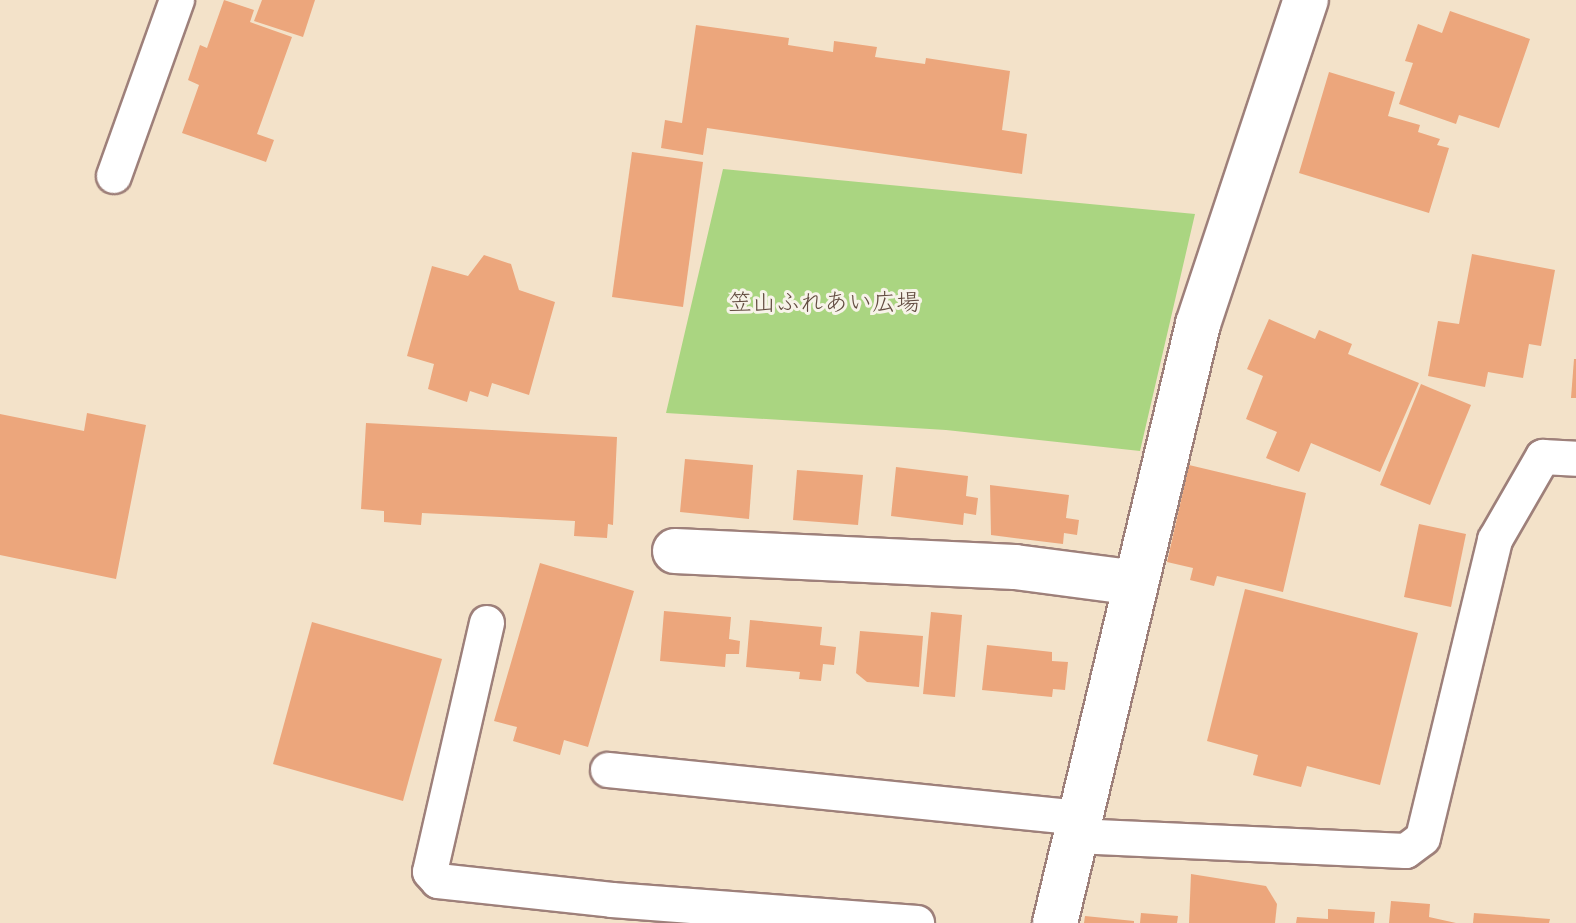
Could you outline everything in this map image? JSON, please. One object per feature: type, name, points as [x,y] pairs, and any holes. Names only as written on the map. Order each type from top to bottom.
[{"type":"street","points":[[1055,923],[1198,324],[1306,0]]},
{"type":"street","points":[[675,551],[1015,567],[1136,583]]},
{"type":"lane","points":[[114,176],[177,0]]},
{"type":"lane","points":[[608,770],[1078,827],[1406,851],[1423,838],[1495,540],[1543,457],[1576,459]]},
{"type":"lane","points":[[487,623],[430,872],[438,881],[612,900],[917,923]]},
{"type":"green space","name":"笠山ふれあい広場","points":[[723,169],[1195,214],[1140,451],[946,430],[666,413]]},
{"type":"building","points":[[224,0],[254,10],[250,22],[292,37],[257,134],[274,140],[266,162],[182,133],[199,85],[188,80],[200,45],[207,48]]},
{"type":"building","points":[[262,0],[315,0],[303,37],[254,21]]},
{"type":"building","points":[[1450,11],[1530,39],[1499,128],[1459,115],[1456,124],[1399,104],[1413,63],[1405,61],[1418,24],[1442,33]]},
{"type":"building","points":[[696,25],[789,38],[788,45],[833,52],[834,41],[877,47],[875,57],[925,64],[926,58],[1010,71],[1002,130],[1027,134],[1022,174],[707,128],[703,155],[661,148],[665,120],[682,123]]},
{"type":"building","points":[[1329,72],[1395,92],[1388,116],[1420,125],[1418,132],[1440,139],[1437,145],[1449,148],[1429,213],[1299,173]]},
{"type":"building","points":[[632,152],[703,162],[683,307],[612,297]]},
{"type":"building","points":[[1472,254],[1555,270],[1541,346],[1529,344],[1523,378],[1488,372],[1485,387],[1428,376],[1438,321],[1459,324]]},
{"type":"building","points":[[484,255],[511,264],[519,290],[555,302],[529,395],[492,383],[488,397],[470,391],[467,402],[428,389],[434,364],[407,356],[432,266],[468,276]]},
{"type":"building","points":[[1269,319],[1315,339],[1319,330],[1352,344],[1348,354],[1419,383],[1380,472],[1311,443],[1299,472],[1266,458],[1277,432],[1246,419],[1263,376],[1247,369]]},
{"type":"building","points":[[1574,359],[1576,398],[1571,398]]},
{"type":"building","points":[[1421,384],[1471,405],[1430,505],[1380,485]]},
{"type":"building","points":[[87,413],[146,425],[116,579],[0,555],[0,414],[84,431]]},
{"type":"building","points":[[366,423],[617,437],[613,525],[608,524],[607,538],[574,536],[575,521],[422,513],[421,525],[384,522],[384,511],[361,509]]},
{"type":"building","points":[[685,459],[753,465],[749,519],[680,512]]},
{"type":"building","points":[[1189,465],[1306,493],[1283,592],[1217,576],[1214,586],[1190,580],[1193,568],[1167,562]]},
{"type":"building","points":[[896,467],[968,476],[966,496],[978,498],[976,515],[964,513],[963,525],[891,516]]},
{"type":"building","points":[[797,470],[863,475],[858,525],[793,520]]},
{"type":"building","points":[[990,485],[1069,495],[1066,518],[1079,520],[1077,535],[1064,533],[1063,544],[991,535]]},
{"type":"building","points":[[1419,524],[1466,534],[1451,607],[1404,597]]},
{"type":"building","points":[[540,563],[634,591],[588,747],[564,740],[560,755],[513,741],[517,727],[494,721]]},
{"type":"building","points":[[1245,589],[1418,633],[1380,785],[1307,766],[1301,787],[1253,775],[1258,755],[1207,741]]},
{"type":"building","points":[[664,611],[731,617],[729,639],[740,641],[739,654],[726,654],[725,667],[660,661]]},
{"type":"building","points":[[931,612],[962,615],[955,697],[923,694]]},
{"type":"building","points":[[750,620],[822,627],[820,645],[836,647],[834,665],[823,664],[821,681],[799,679],[800,672],[746,667]]},
{"type":"building","points":[[312,622],[442,659],[403,801],[273,764]]},
{"type":"building","points":[[860,631],[923,636],[919,687],[867,682],[856,673]]},
{"type":"building","points":[[987,645],[1052,652],[1052,661],[1068,662],[1065,690],[1053,689],[1052,697],[982,690]]},
{"type":"building","points":[[1191,874],[1266,886],[1277,904],[1275,923],[1189,923]]},
{"type":"building","points":[[1391,901],[1430,904],[1429,917],[1456,923],[1389,923]]},
{"type":"building","points":[[1328,909],[1375,912],[1374,923],[1296,923],[1297,917],[1328,919]]},
{"type":"building","points":[[1141,913],[1178,916],[1177,923],[1140,923]]},
{"type":"building","points":[[1474,913],[1550,919],[1549,923],[1473,923]]},
{"type":"building","points":[[1085,916],[1134,921],[1134,923],[1084,923]]}]
